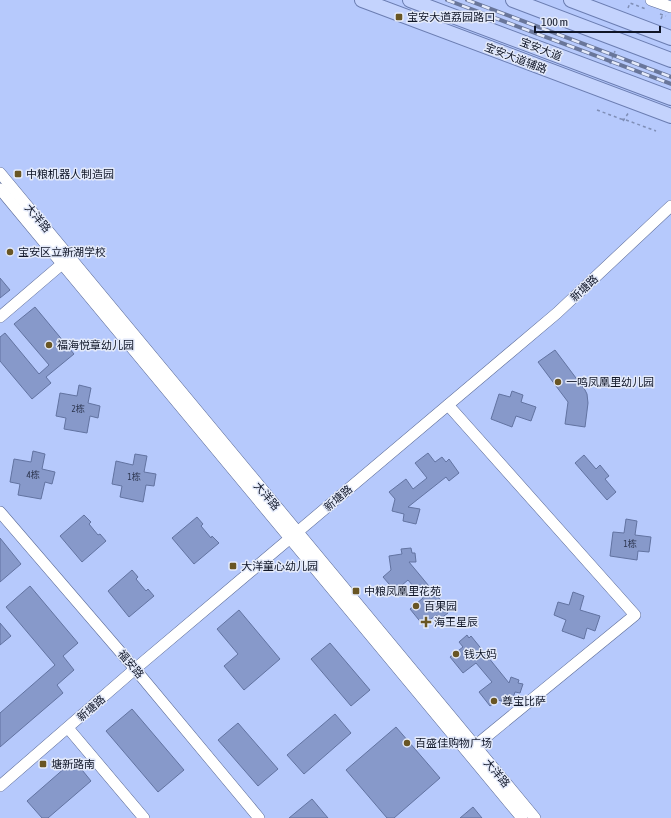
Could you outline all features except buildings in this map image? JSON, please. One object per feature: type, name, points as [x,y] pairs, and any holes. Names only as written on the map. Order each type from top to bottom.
[{"type":"main road","name":"宝安大道辅路","points":[[362,0],[671,116]]},
{"type":"main road","name":"宝安大道","points":[[410,0],[671,98]]},
{"type":"main road","points":[[512,0],[671,60]]},
{"type":"main road","points":[[571,0],[671,38]]},
{"type":"street","points":[[652,0],[667,12]]},
{"type":"street","name":"大洋路","points":[[0,173],[522,818]]},
{"type":"street","name":"大洋路","points":[[0,189],[62,264],[535,818]]},
{"type":"street","name":"新塘路","points":[[0,786],[557,313],[671,206]]},
{"type":"street","points":[[0,316],[62,264]]},
{"type":"street","points":[[448,406],[635,615],[475,746]]},
{"type":"street","name":"福安路","points":[[0,512],[136,669],[259,818]]},
{"type":"street","points":[[68,728],[144,818]]},
{"type":"path","points":[[628,8],[630,3],[637,6]]},
{"type":"path","points":[[660,14],[667,12]]},
{"type":"path","points":[[661,19],[667,12]]},
{"type":"path","points":[[609,68],[617,46]]},
{"type":"path","points":[[597,110],[656,131]]},
{"type":"path","points":[[622,121],[630,111]]},
{"type":"railway","points":[[447,0],[671,84]]},
{"type":"railway","points":[[467,0],[671,77]]},
{"type":"place","name":"宝安大道荔园路口","points":[[399,17]]},
{"type":"place","name":"中粮机器人制造园","points":[[18,174]]},
{"type":"place","name":"宝安区立新湖学校","points":[[10,252]]},
{"type":"place","name":"福海悦章幼儿园","points":[[49,345]]},
{"type":"place","name":"一鸣凤凰里幼儿园","points":[[558,382]]},
{"type":"place","name":"大洋童心幼儿园","points":[[233,566]]},
{"type":"place","name":"中粮凤凰里花苑","points":[[356,591]]},
{"type":"place","name":"百果园","points":[[416,606]]},
{"type":"place","name":"海王星辰","points":[[426,622]]},
{"type":"place","name":"钱大妈","points":[[456,654]]},
{"type":"place","name":"尊宝比萨","points":[[494,701]]},
{"type":"place","name":"百盛佳购物广场","points":[[407,743]]},
{"type":"place","name":"塘新路南","points":[[43,764]]}]
